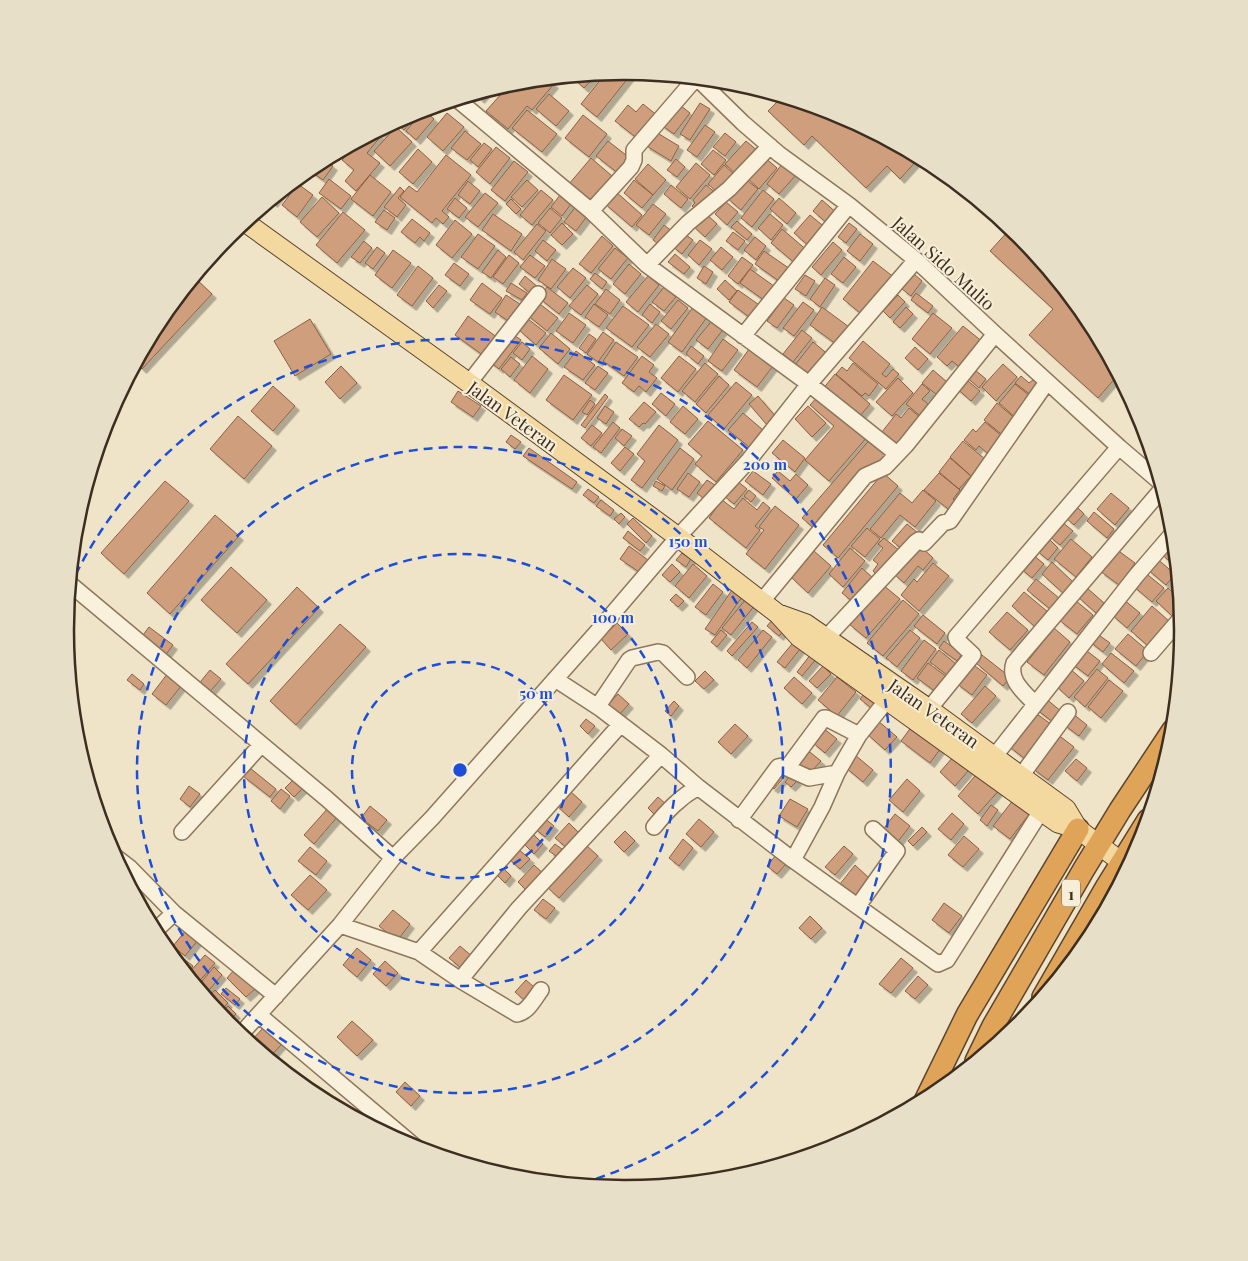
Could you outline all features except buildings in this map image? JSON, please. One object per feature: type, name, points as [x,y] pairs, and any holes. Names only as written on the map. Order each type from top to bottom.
[{"type":"highway","name":"1","points":[[982,1048],[993,1026],[1089,861],[1162,747]]},
{"type":"highway","points":[[932,1086],[967,1015],[1078,829]]},
{"type":"highway","name":"1","points":[[1061,965],[1126,856]]},
{"type":"main road","name":"Jalan Veteran","points":[[251,226],[469,383],[678,537],[778,614],[799,637],[1040,811],[1058,823],[1078,829],[1123,863]]},
{"type":"main road","name":"Jalan Veteran","points":[[778,614],[806,624],[930,710],[1066,809],[1078,829]]},
{"type":"street","points":[[591,211],[631,167],[634,160],[634,150],[692,85]]},
{"type":"street","name":"Jalan Sido Mulio","points":[[705,86],[742,123],[770,146],[849,205],[916,260],[1152,475]]},
{"type":"street","points":[[463,104],[591,211],[648,265],[809,384],[897,454]]},
{"type":"street","points":[[648,265],[688,223],[729,190],[770,146]]},
{"type":"street","points":[[743,336],[849,205]]},
{"type":"street","points":[[245,1029],[340,925],[393,858],[432,818],[678,537],[749,460],[809,384],[916,260]]},
{"type":"street","points":[[469,383],[538,294]]},
{"type":"street","points":[[762,601],[865,476],[885,467],[897,454],[995,334]]},
{"type":"street","points":[[826,638],[916,542],[919,540],[924,543],[943,523],[950,521],[1048,382]]},
{"type":"street","points":[[930,710],[972,657],[972,653],[956,637],[1119,447]]},
{"type":"street","points":[[1035,704],[1012,678],[1011,670],[1014,663],[1157,494]]},
{"type":"street","points":[[994,757],[1136,576],[1167,541]]},
{"type":"street","points":[[76,589],[260,745],[327,799],[393,858]]},
{"type":"street","points":[[1151,653],[1174,626]]},
{"type":"street","points":[[601,709],[600,703],[632,658],[658,652],[663,653],[687,677]]},
{"type":"street","points":[[555,679],[601,709],[661,755],[698,788],[739,820],[938,964],[946,960],[1040,811]]},
{"type":"street","points":[[793,860],[822,807],[837,773],[859,735],[888,700]]},
{"type":"street","points":[[1021,776],[1068,712]]},
{"type":"street","points":[[787,768],[824,718],[859,735]]},
{"type":"street","points":[[419,952],[620,725]]},
{"type":"street","points":[[182,832],[260,745]]},
{"type":"street","points":[[460,980],[520,908],[661,755]]},
{"type":"street","points":[[739,820],[778,767],[784,766],[809,778],[837,773]]},
{"type":"street","points":[[654,827],[678,800],[698,788]]},
{"type":"street","points":[[858,906],[897,851],[873,829]]},
{"type":"street","points":[[131,875],[276,996]]},
{"type":"street","points":[[160,926],[174,913]]},
{"type":"street","points":[[340,925],[419,952],[460,980],[517,1014],[523,1013],[541,990]]},
{"type":"street","points":[[259,1015],[397,1132]]}]
